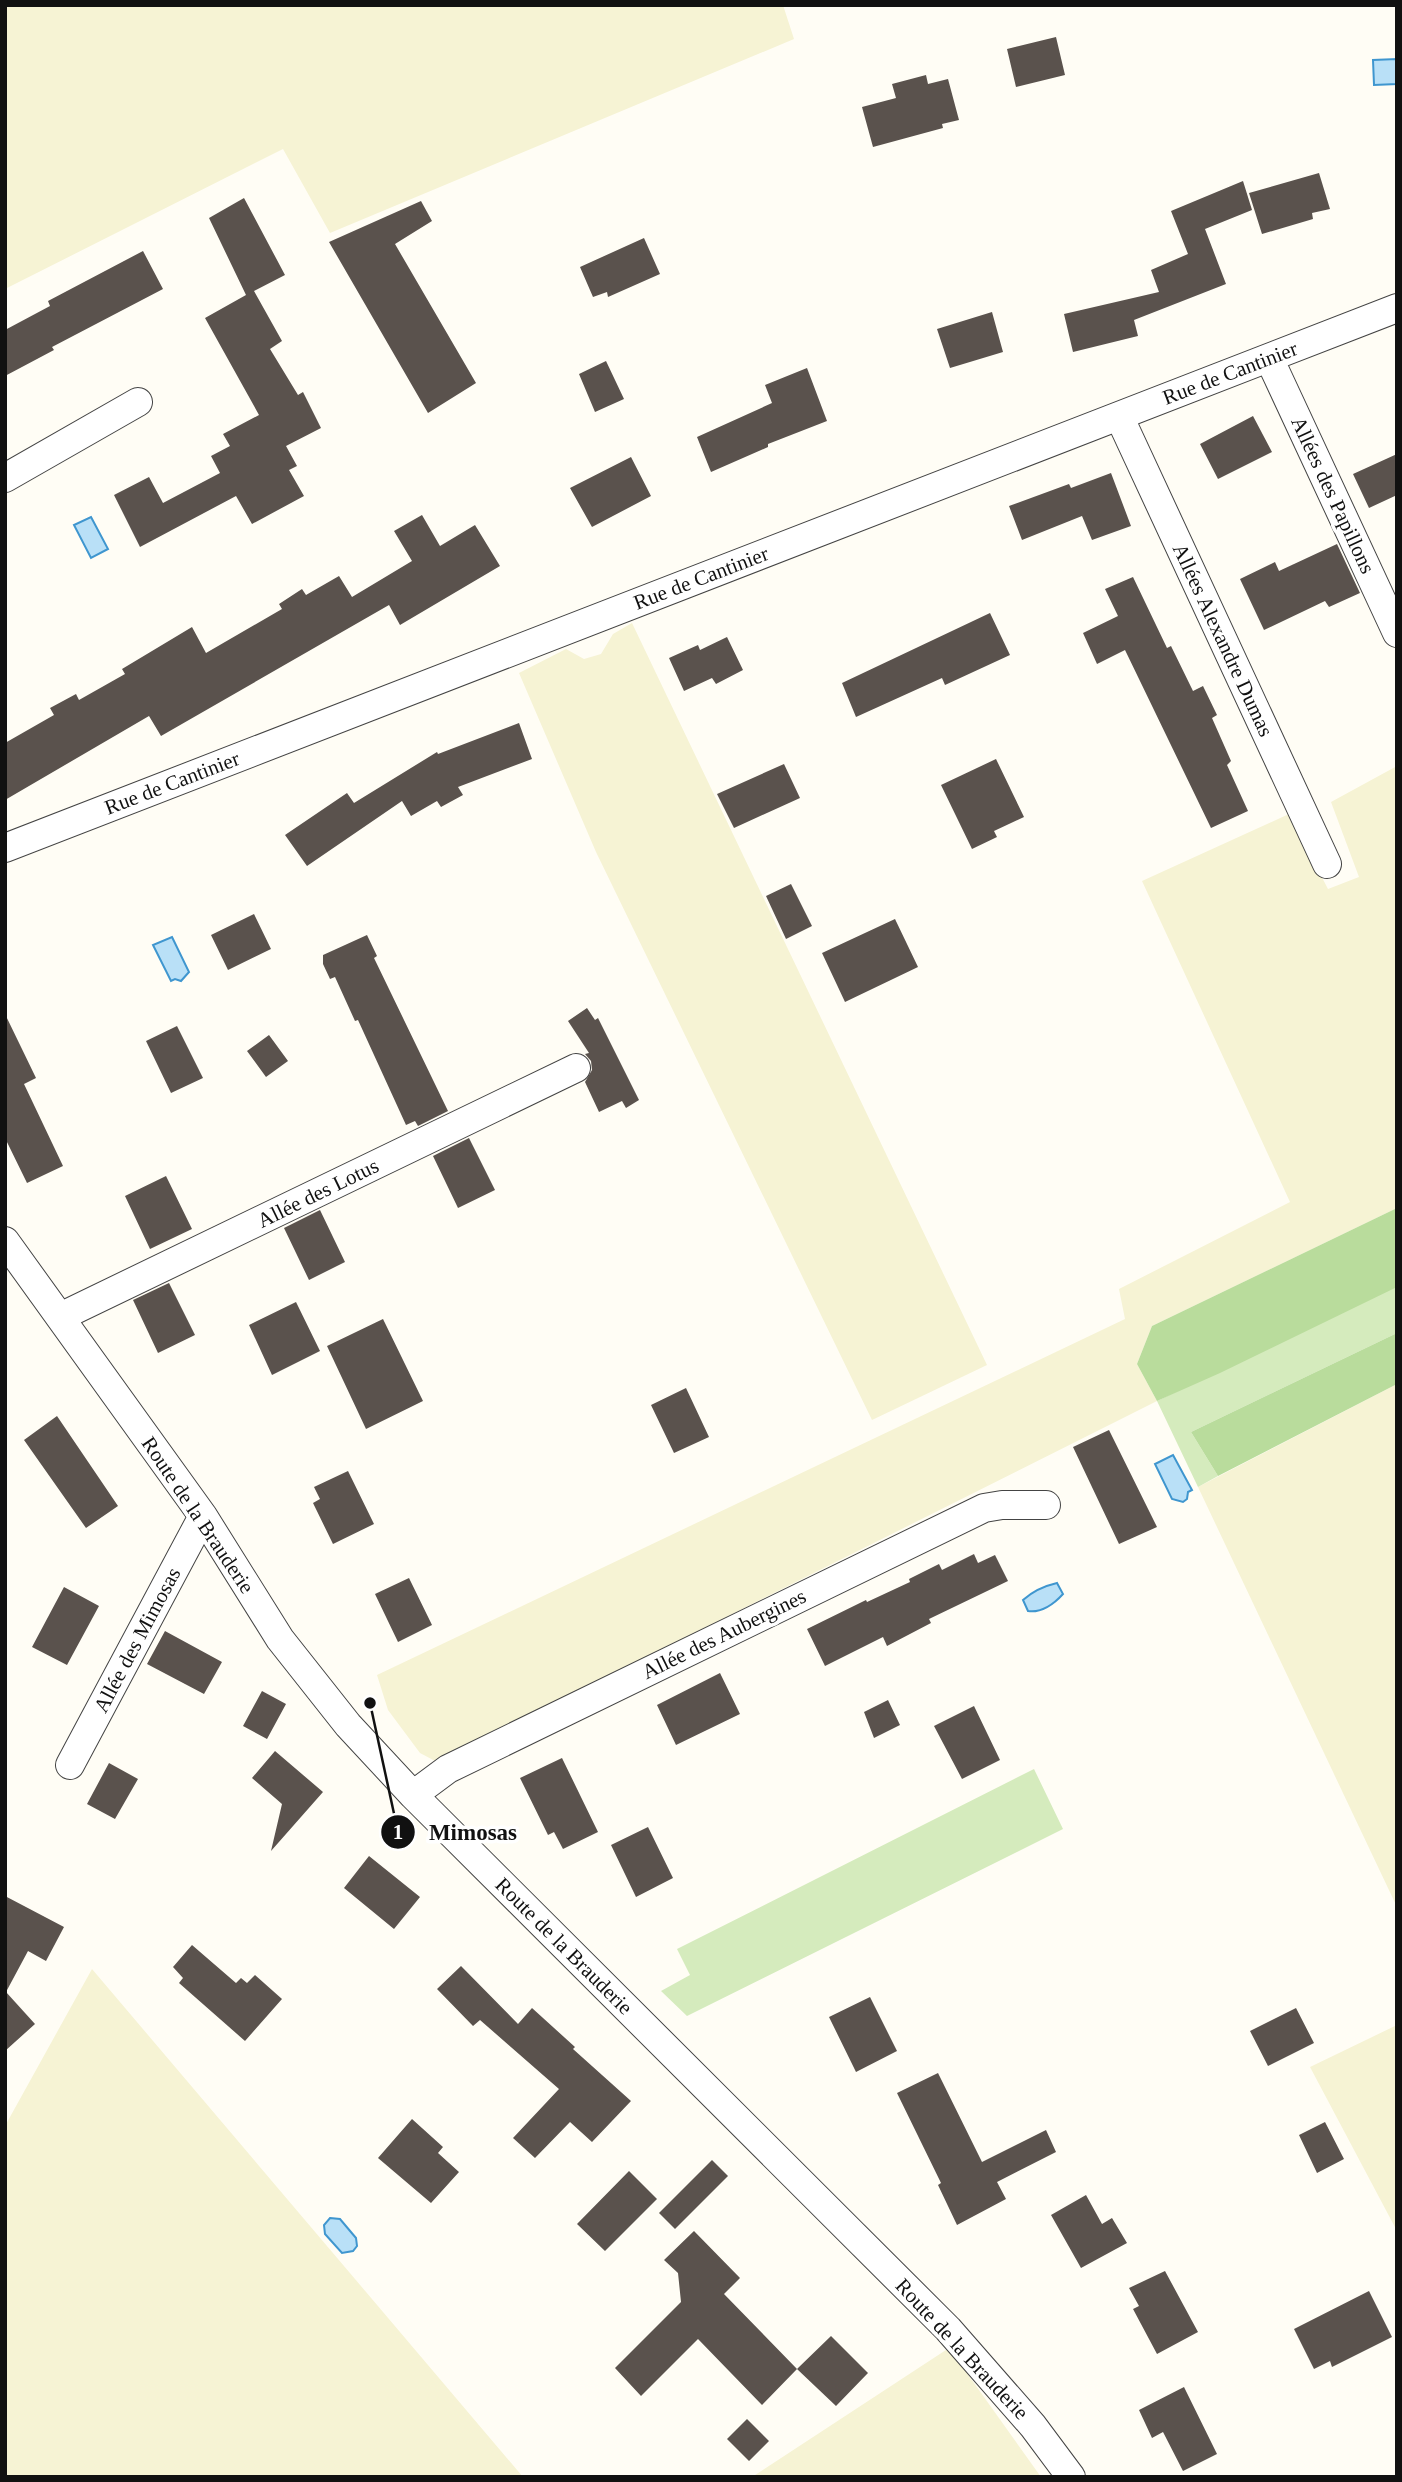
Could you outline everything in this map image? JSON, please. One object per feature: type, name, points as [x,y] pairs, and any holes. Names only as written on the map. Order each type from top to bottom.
[{"type":"street","name":"Rue de Cantinier","points":[[5,848],[1397,308]]},
{"type":"street","name":"Allées des Papillons","points":[[1269,358],[1397,633]]},
{"type":"street","points":[[5,478],[138,402]]},
{"type":"street","name":"Allées Alexandre Dumas","points":[[1119,416],[1327,864]]},
{"type":"street","name":"Allée des Lotus","points":[[60,1317],[576,1068]]},
{"type":"street","name":"Route de la Brauderie","points":[[5,1241],[203,1516],[280,1639],[348,1725],[413,1795],[948,2329],[1033,2426],[1070,2477]]},
{"type":"street","name":"Allée des Aubergines","points":[[413,1795],[448,1769],[984,1508],[1002,1505],[1046,1505]]},
{"type":"street","name":"Allée des Mimosas","points":[[70,1765],[203,1516]]},
{"type":"shaded area","points":[[5,5],[783,5],[794,39],[330,233],[283,149],[5,289]]},
{"type":"shaded area","points":[[632,623],[987,1365],[872,1420],[596,852],[519,673],[566,649],[584,659],[601,654],[613,634]]},
{"type":"shaded area","points":[[1397,766],[1397,1208],[1152,1326],[1137,1364],[1157,1401],[437,1762],[420,1753],[388,1710],[377,1675],[1125,1319],[1119,1289],[1290,1202],[1142,881],[1289,814],[1328,889],[1359,877],[1331,802]]},
{"type":"shaded area","points":[[1397,1384],[1397,1907],[1198,1487]]},
{"type":"shaded area","points":[[92,1969],[523,2477],[5,2477],[5,2126]]},
{"type":"shaded area","points":[[1397,2025],[1397,2231],[1310,2067]]},
{"type":"shaded area","points":[[949,2348],[1041,2477],[752,2477]]},
{"type":"green space","points":[[1397,1208],[1397,1287],[1157,1401],[1137,1364],[1152,1326]]},
{"type":"green space","points":[[1397,1285],[1397,1333],[1191,1432],[1218,1476],[1198,1487],[1157,1401]]},
{"type":"green space","points":[[1397,1333],[1397,1384],[1218,1476],[1191,1432]]},
{"type":"green space","points":[[1034,1769],[1063,1829],[687,2016],[661,1991],[690,1975],[677,1949]]},
{"type":"water","points":[[1397,59],[1397,84],[1374,85],[1373,60]]},
{"type":"water","points":[[91,517],[108,549],[91,558],[74,525]]},
{"type":"water","points":[[172,937],[189,972],[181,981],[171,981],[153,945]]},
{"type":"water","points":[[1173,1455],[1192,1490],[1183,1502],[1172,1499],[1155,1464]]},
{"type":"water","points":[[1057,1583],[1063,1594],[1059,1598],[1042,1609],[1028,1611],[1023,1600],[1039,1589]]},
{"type":"water","points":[[330,2218],[340,2219],[356,2238],[357,2246],[353,2251],[342,2253],[325,2234],[324,2225]]},
{"type":"building","points":[[1056,37],[1065,75],[1016,87],[1007,49]]},
{"type":"building","points":[[926,75],[928,84],[948,79],[959,120],[942,124],[943,128],[873,147],[862,107],[896,98],[892,84]]},
{"type":"building","points":[[1319,173],[1330,209],[1312,213],[1313,219],[1262,234],[1249,193]]},
{"type":"building","points":[[1243,181],[1252,210],[1205,229],[1226,284],[1134,320],[1138,336],[1073,352],[1064,314],[1159,292],[1151,270],[1188,254],[1171,211]]},
{"type":"building","points":[[244,198],[285,275],[254,291],[282,341],[270,349],[298,395],[303,392],[321,428],[286,446],[297,466],[289,470],[304,496],[252,524],[236,496],[140,547],[114,495],[149,477],[163,503],[220,473],[211,456],[230,446],[223,434],[259,415],[205,318],[246,295],[209,218]]},
{"type":"building","points":[[421,201],[432,221],[395,244],[476,383],[428,413],[329,242]]},
{"type":"building","points":[[644,238],[660,274],[608,297],[607,292],[593,297],[580,267]]},
{"type":"building","points":[[143,251],[163,289],[52,347],[54,350],[5,376],[5,330],[50,306],[48,301]]},
{"type":"building","points":[[992,312],[1003,352],[950,368],[937,329]]},
{"type":"building","points":[[606,361],[624,399],[595,412],[579,374]]},
{"type":"building","points":[[807,368],[827,421],[768,444],[768,447],[711,472],[697,437],[772,403],[765,385]]},
{"type":"building","points":[[1253,416],[1272,452],[1218,479],[1200,444]]},
{"type":"building","points":[[1397,454],[1397,495],[1369,508],[1353,474]]},
{"type":"building","points":[[631,457],[651,496],[592,527],[570,488]]},
{"type":"building","points":[[1111,473],[1131,526],[1092,540],[1082,516],[1022,540],[1009,506],[1069,484],[1071,488]]},
{"type":"building","points":[[422,515],[440,546],[475,525],[500,566],[400,625],[389,605],[161,736],[149,716],[5,800],[5,743],[54,715],[50,708],[76,694],[79,700],[125,674],[122,669],[192,627],[206,653],[282,609],[279,604],[302,589],[306,595],[339,576],[352,597],[412,561],[394,531]]},
{"type":"building","points":[[1337,544],[1360,593],[1329,607],[1325,601],[1264,630],[1240,579],[1275,562],[1279,571]]},
{"type":"building","points":[[1133,577],[1167,648],[1171,646],[1193,691],[1203,686],[1217,715],[1212,718],[1231,761],[1227,765],[1248,811],[1211,828],[1125,650],[1097,664],[1083,633],[1118,616],[1105,589]]},
{"type":"building","points":[[990,613],[1010,655],[945,685],[942,678],[856,717],[842,683]]},
{"type":"building","points":[[727,637],[743,670],[716,684],[712,678],[684,691],[669,658],[698,645],[700,650]]},
{"type":"building","points":[[519,723],[532,759],[458,787],[463,795],[441,807],[437,801],[411,816],[402,801],[307,866],[285,835],[347,793],[354,803],[437,752],[438,754]]},
{"type":"building","points":[[996,759],[1024,817],[994,831],[997,837],[972,849],[941,785]]},
{"type":"building","points":[[784,764],[800,798],[734,828],[717,794]]},
{"type":"building","points":[[791,884],[812,926],[786,939],[766,896]]},
{"type":"building","points":[[254,914],[271,949],[228,970],[211,935]]},
{"type":"building","points":[[895,919],[918,967],[845,1002],[822,953]]},
{"type":"building","points":[[367,935],[377,956],[374,958],[448,1111],[418,1126],[415,1121],[406,1125],[358,1020],[355,1021],[335,977],[330,979],[323,964],[323,955]]},
{"type":"building","points":[[587,1008],[595,1020],[598,1018],[639,1100],[626,1108],[622,1101],[599,1112],[585,1082],[592,1070],[591,1061],[585,1054],[589,1053],[568,1021]]},
{"type":"building","points":[[5,1014],[36,1078],[24,1084],[63,1166],[27,1183],[5,1138]]},
{"type":"building","points":[[177,1026],[203,1078],[171,1093],[146,1041]]},
{"type":"building","points":[[269,1035],[288,1061],[266,1077],[247,1051]]},
{"type":"building","points":[[469,1138],[495,1190],[458,1208],[433,1156]]},
{"type":"building","points":[[166,1176],[192,1229],[150,1249],[125,1196]]},
{"type":"building","points":[[320,1210],[345,1262],[309,1280],[284,1228]]},
{"type":"building","points":[[169,1283],[195,1335],[158,1353],[133,1300]]},
{"type":"building","points":[[296,1302],[320,1351],[272,1375],[249,1325]]},
{"type":"building","points":[[383,1319],[423,1401],[366,1429],[327,1346]]},
{"type":"building","points":[[686,1388],[709,1437],[674,1453],[651,1405]]},
{"type":"building","points":[[57,1416],[118,1506],[86,1528],[24,1440]]},
{"type":"building","points":[[1109,1430],[1157,1527],[1119,1544],[1073,1447]]},
{"type":"building","points":[[348,1471],[374,1524],[333,1544],[313,1503],[320,1499],[314,1487]]},
{"type":"building","points":[[974,1554],[978,1563],[995,1555],[1008,1581],[929,1619],[931,1623],[887,1646],[883,1637],[825,1666],[807,1629],[910,1582],[909,1579],[939,1564],[942,1570]]},
{"type":"building","points":[[409,1578],[432,1625],[398,1642],[375,1594]]},
{"type":"building","points":[[64,1587],[99,1606],[67,1665],[32,1647]]},
{"type":"building","points":[[165,1631],[222,1662],[204,1694],[147,1664]]},
{"type":"building","points":[[720,1673],[740,1714],[676,1745],[657,1705]]},
{"type":"building","points":[[262,1691],[286,1704],[267,1739],[243,1726]]},
{"type":"building","points":[[888,1700],[900,1725],[874,1738],[864,1712]]},
{"type":"building","points":[[974,1706],[1000,1760],[962,1779],[934,1726]]},
{"type":"building","points":[[275,1751],[323,1792],[271,1851],[282,1804],[252,1778]]},
{"type":"building","points":[[562,1758],[598,1832],[563,1849],[554,1832],[548,1835],[520,1778]]},
{"type":"building","points":[[109,1763],[138,1779],[115,1819],[87,1804]]},
{"type":"building","points":[[648,1827],[673,1878],[636,1897],[611,1845]]},
{"type":"building","points":[[369,1856],[420,1897],[394,1929],[344,1888]]},
{"type":"building","points":[[5,1896],[64,1927],[46,1961],[28,1951],[6,1992],[35,2024],[5,2051]]},
{"type":"building","points":[[192,1945],[236,1983],[241,1978],[247,1983],[255,1975],[282,1999],[245,2041],[179,1983],[183,1978],[173,1967]]},
{"type":"building","points":[[461,1966],[518,2024],[532,2008],[631,2101],[592,2142],[570,2122],[535,2158],[513,2138],[559,2089],[480,2020],[473,2026],[437,1989]]},
{"type":"building","points":[[870,1997],[897,2051],[856,2072],[829,2017]]},
{"type":"building","points":[[1296,2008],[1314,2043],[1268,2066],[1250,2031]]},
{"type":"building","points":[[938,2073],[982,2162],[1046,2130],[1056,2152],[997,2182],[1006,2199],[957,2225],[938,2185],[941,2183],[897,2093]]},
{"type":"building","points":[[412,2119],[443,2147],[438,2153],[459,2172],[431,2203],[378,2158]]},
{"type":"building","points":[[1325,2122],[1344,2159],[1317,2173],[1299,2135]]},
{"type":"building","points":[[712,2160],[728,2176],[675,2229],[659,2213]]},
{"type":"building","points":[[629,2171],[657,2199],[605,2251],[577,2224]]},
{"type":"building","points":[[1086,2195],[1102,2224],[1112,2218],[1127,2243],[1081,2268],[1051,2215]]},
{"type":"building","points":[[694,2231],[740,2278],[724,2294],[797,2369],[762,2405],[698,2339],[641,2396],[615,2368],[681,2302],[678,2273],[664,2260]]},
{"type":"building","points":[[1165,2271],[1198,2332],[1157,2354],[1133,2309],[1139,2306],[1129,2288]]},
{"type":"building","points":[[1369,2291],[1392,2337],[1332,2367],[1330,2361],[1314,2369],[1294,2329]]},
{"type":"building","points":[[831,2336],[868,2373],[836,2406],[797,2369]]},
{"type":"building","points":[[1184,2387],[1217,2454],[1183,2471],[1163,2432],[1152,2438],[1139,2410]]},
{"type":"building","points":[[747,2419],[769,2441],[749,2461],[727,2439]]},
{"type":"place","name":"Mimosas","points":[[370,1703]]}]
